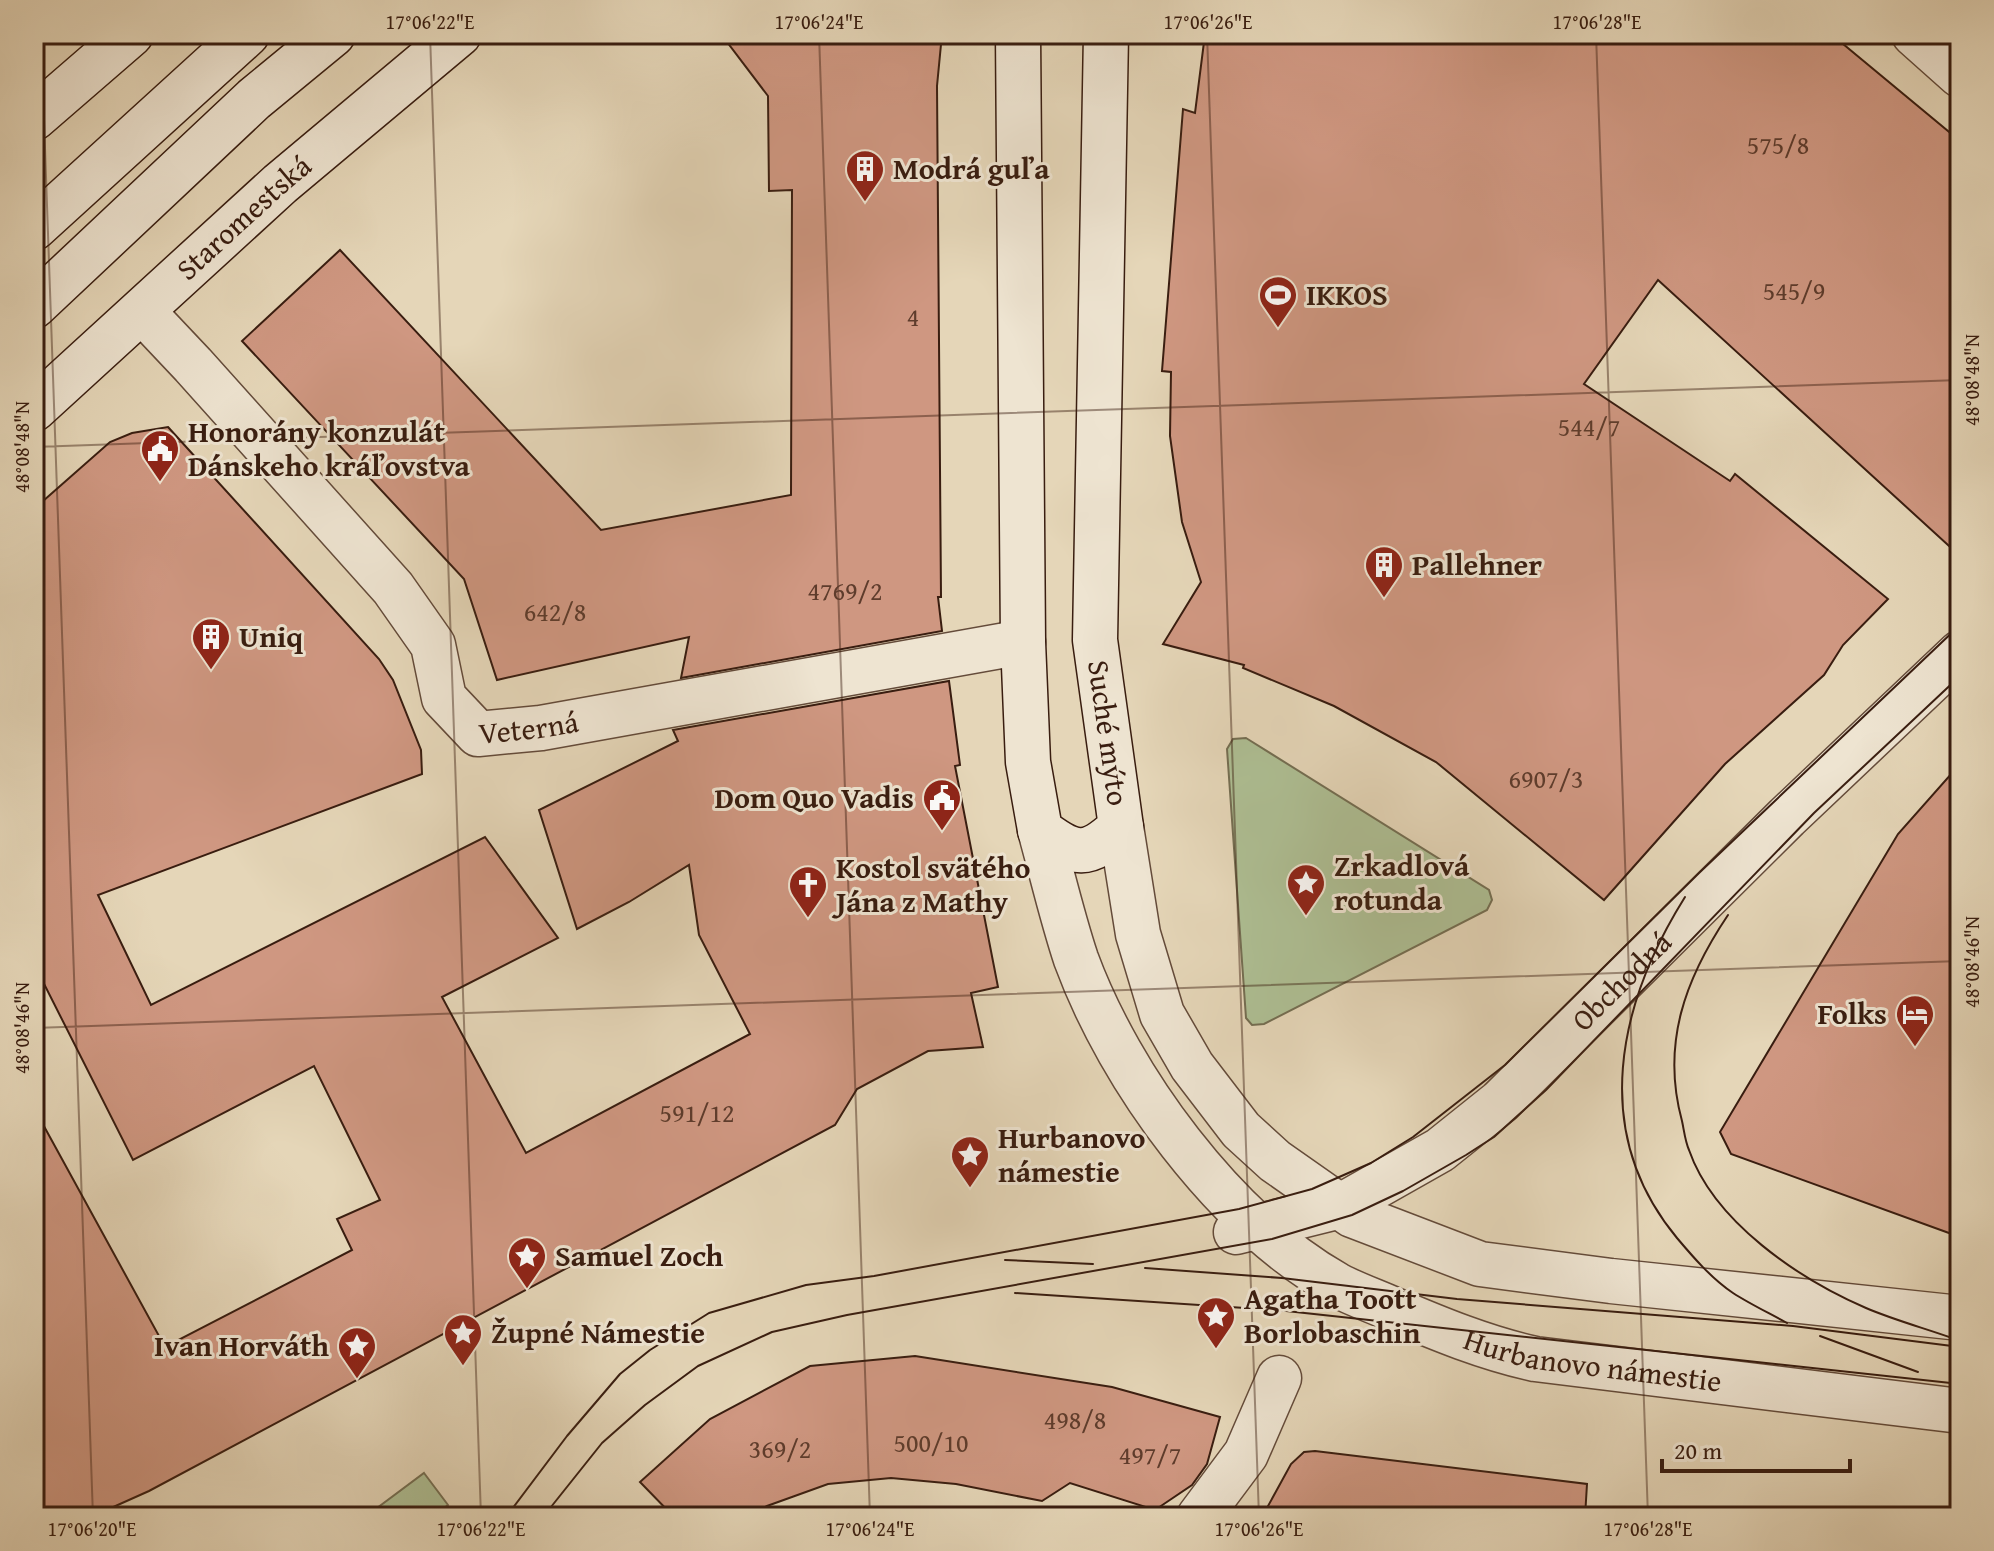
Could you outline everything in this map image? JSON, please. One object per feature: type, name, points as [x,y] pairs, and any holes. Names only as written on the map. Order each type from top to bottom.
[{"type":"street","points":[[34,118],[131,34]]},
{"type":"street","points":[[34,228],[247,34]]},
{"type":"street","points":[[34,306],[254,99],[333,34]]},
{"type":"street","name":"Staromestská","points":[[34,409],[280,184],[459,34]]},
{"type":"street","points":[[1018,34],[1023,642],[1028,762],[1040,830]]},
{"type":"street","name":"Suché mýto","points":[[1040,830],[1065,849],[1083,851],[1101,846],[1121,827],[1095,640],[1106,34]]},
{"type":"street","points":[[1914,34],[1960,75]]},
{"type":"street","name":"Veterná","points":[[142,311],[393,588],[433,645],[444,698],[478,734],[541,728],[1023,642]]},
{"type":"street","name":"Obchodná","points":[[1246,1230],[1355,1198],[1440,1150],[1500,1102],[1700,902],[1960,653]]},
{"type":"street","points":[[1121,827],[1138,934],[1162,1014],[1192,1066],[1241,1130],[1288,1172],[1355,1198],[1370,1224],[1480,1264],[1960,1318]]},
{"type":"street","name":"Hurbanovo námestie","points":[[1040,830],[1076,959],[1108,1030],[1142,1088],[1191,1156],[1239,1209],[1246,1230],[1338,1285],[1453,1334],[1507,1353],[1960,1411]]},
{"type":"street","points":[[1199,1517],[1246,1454],[1279,1378]]},
{"type":"green space","points":[[1246,738],[1489,890],[1492,900],[1487,910],[1264,1024],[1252,1025],[1246,1018],[1227,749],[1233,739]]},
{"type":"green space","points":[[424,1473],[448,1505],[432,1517],[365,1517]]},
{"type":"building","points":[[721,34],[942,34],[937,86],[941,597],[938,597],[942,631],[681,678],[689,637],[497,680],[464,579],[242,341],[340,250],[601,530],[791,495],[792,190],[769,191],[768,96]]},
{"type":"building","points":[[1205,34],[1831,34],[1960,141],[1960,556],[1658,280],[1584,384],[1730,481],[1735,474],[1888,599],[1843,645],[1824,675],[1725,764],[1604,900],[1436,762],[1334,706],[1243,668],[1244,665],[1163,644],[1201,582],[1182,522],[1170,436],[1171,372],[1162,371],[1183,109],[1195,113]]},
{"type":"building","points":[[168,427],[379,659],[393,680],[421,750],[422,774],[98,895],[151,1005],[485,837],[558,938],[442,997],[526,1153],[750,1034],[699,935],[689,865],[577,929],[539,810],[678,741],[673,730],[949,681],[960,765],[955,766],[998,987],[971,993],[983,1047],[928,1051],[857,1089],[835,1125],[149,1491],[91,1517],[34,1517],[34,1108],[165,1347],[352,1250],[337,1219],[380,1200],[314,1066],[133,1160],[34,964],[34,509],[110,442],[132,433]]},
{"type":"building","points":[[1960,764],[1960,1237],[1731,1154],[1720,1132],[1898,834]]},
{"type":"building","points":[[915,1356],[1112,1387],[1220,1417],[1207,1464],[1192,1485],[1155,1510],[1070,1483],[1042,1501],[956,1484],[891,1478],[828,1484],[746,1517],[674,1517],[640,1482],[710,1419],[810,1366]]},
{"type":"building","points":[[1304,1452],[1587,1484],[1585,1517],[1262,1517],[1291,1464]]},
{"type":"tram line","points":[[506,1517],[567,1436],[620,1374],[650,1350],[709,1313],[806,1285],[874,1276],[1239,1209],[1312,1189],[1371,1163],[1413,1137],[1505,1065],[1699,873],[1960,625]]},
{"type":"tram line","points":[[543,1517],[602,1443],[645,1405],[698,1366],[772,1332],[847,1315],[1272,1239],[1352,1215],[1403,1191],[1466,1155],[1494,1137],[1546,1090],[1814,813],[1960,676]]},
{"type":"tram line","points":[[1685,897],[1643,981],[1630,1024],[1623,1068],[1623,1112],[1632,1155],[1649,1197],[1696,1260],[1733,1293],[1787,1323]]},
{"type":"tram line","points":[[1728,915],[1689,988],[1676,1039],[1676,1093],[1686,1143],[1701,1176],[1738,1224],[1787,1264],[1866,1308],[1952,1338]]},
{"type":"tram line","points":[[1005,1260],[1093,1264]]},
{"type":"tram line","points":[[1145,1268],[1282,1278],[1457,1299],[1793,1326],[1960,1347]]},
{"type":"tram line","points":[[1015,1293],[1277,1310],[1960,1384]]},
{"type":"tram line","points":[[1820,1336],[1918,1372]]},
{"type":"place","name":"Modrá guľa","points":[[865,203]]},
{"type":"place","name":"IKKOS","points":[[1278,329]]},
{"type":"place","name":"Honorány konzulát Dánskeho kráľovstva","points":[[160,483]]},
{"type":"place","name":"Pallehner","points":[[1384,599]]},
{"type":"place","name":"Uniq","points":[[211,671]]},
{"type":"place","name":"Dom Quo Vadis","points":[[942,832]]},
{"type":"place","name":"Zrkadlová rotunda","points":[[1306,917]]},
{"type":"place","name":"Kostol svätého Jána z Mathy","points":[[808,919]]},
{"type":"place","name":"Folks","points":[[1915,1048]]},
{"type":"place","name":"Hurbanovo námestie","points":[[970,1189]]},
{"type":"place","name":"Samuel Zoch","points":[[527,1290]]},
{"type":"place","name":"Agatha Toott Borlobaschin","points":[[1216,1350]]},
{"type":"place","name":"Župné Námestie","points":[[463,1367]]},
{"type":"place","name":"Ivan Horváth","points":[[357,1380]]}]
